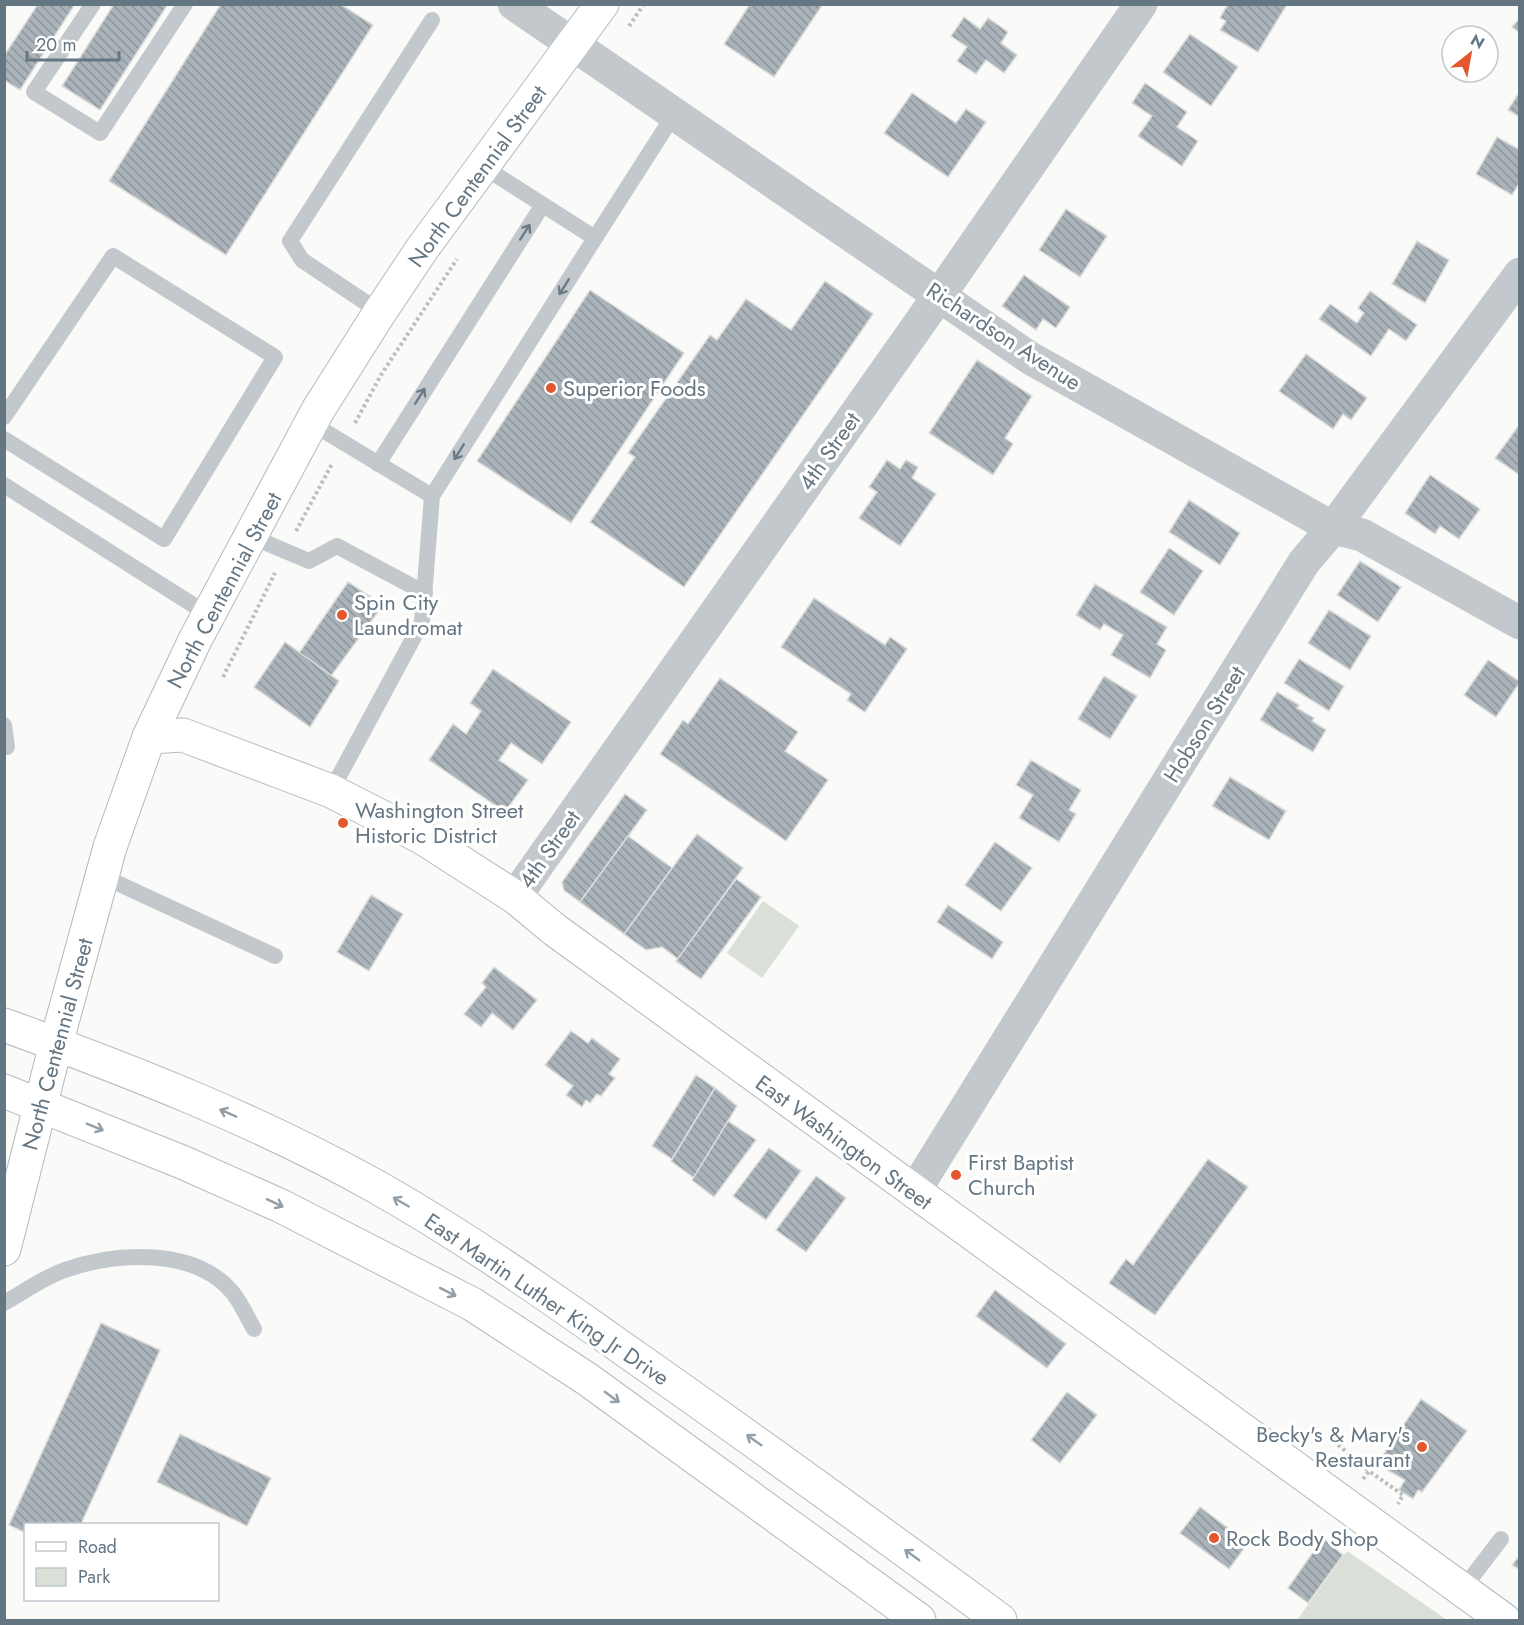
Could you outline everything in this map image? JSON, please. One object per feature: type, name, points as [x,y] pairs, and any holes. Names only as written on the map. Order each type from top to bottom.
[{"type":"main road","name":"North Centennial Street","points":[[4,1249],[102,876],[149,737],[209,615],[311,423],[380,312],[482,166],[602,4]]},
{"type":"main road","name":"East Washington Street","points":[[149,737],[183,735],[331,791],[423,838],[515,897],[555,930],[1504,1620]]},
{"type":"main road","name":"East Martin Luther King Jr Drive","points":[[4,1025],[174,1090],[275,1134],[374,1185],[469,1241],[773,1453],[1000,1620]]},
{"type":"main road","name":"East Martin Luther King Jr Drive","points":[[4,1091],[182,1162],[281,1206],[472,1304],[586,1379],[919,1620]]},
{"type":"street","name":"Richardson Avenue","points":[[514,4],[1030,358],[1333,528],[1362,536],[1520,623]]},
{"type":"street","name":"4th Street","points":[[515,897],[939,296],[1141,4]]},
{"type":"street","name":"Hobson Street","points":[[914,1192],[1304,562],[1333,528],[1520,274]]},
{"type":"lane","points":[[93,4],[34,92],[100,133],[184,4]]},
{"type":"lane","points":[[380,312],[302,260],[290,241],[432,20]]},
{"type":"lane","points":[[331,791],[422,622],[432,496],[675,113]]},
{"type":"lane","points":[[482,166],[595,238]]},
{"type":"lane","points":[[378,464],[542,206]]},
{"type":"lane","points":[[4,417],[113,256],[275,357],[164,539],[4,439]]},
{"type":"lane","points":[[311,423],[432,496]]},
{"type":"lane","points":[[4,484],[209,615]]},
{"type":"lane","points":[[250,536],[309,561],[337,546],[425,594]]},
{"type":"lane","points":[[4,725],[7,747]]},
{"type":"lane","points":[[102,876],[275,956]]},
{"type":"lane","points":[[4,1303],[63,1271],[100,1260],[147,1256],[196,1266],[232,1292],[254,1329]]},
{"type":"lane","points":[[1462,1590],[1501,1539]]},
{"type":"path","points":[[602,63],[644,4]]},
{"type":"path","points":[[223,676],[286,551],[381,375],[463,250]]},
{"type":"path","points":[[1329,1437],[1369,1471],[1403,1495]]},
{"type":"path","points":[[1359,1484],[1369,1471]]},
{"type":"green space","points":[[763,901],[799,926],[762,978],[727,953]]},
{"type":"green space","points":[[1347,1551],[1447,1620],[1297,1620]]},
{"type":"building","points":[[38,4],[75,4],[20,90],[4,80],[4,56]]},
{"type":"building","points":[[114,4],[168,4],[100,110],[62,86]]},
{"type":"building","points":[[221,4],[340,4],[373,25],[226,255],[109,181]]},
{"type":"building","points":[[750,4],[823,4],[774,77],[724,44]]},
{"type":"building","points":[[1228,4],[1284,4],[1286,6],[1258,52],[1220,30],[1226,21],[1220,18]]},
{"type":"building","points":[[964,17],[980,29],[988,18],[1008,32],[1001,43],[1017,55],[1004,73],[986,60],[976,74],[957,61],[967,47],[951,36]]},
{"type":"building","points":[[1520,18],[1520,33],[1512,27]]},
{"type":"building","points":[[1190,34],[1238,67],[1211,106],[1163,72]]},
{"type":"building","points":[[1145,83],[1187,112],[1177,127],[1198,141],[1182,166],[1138,136],[1152,116],[1132,103]]},
{"type":"building","points":[[1520,91],[1520,117],[1508,110]]},
{"type":"building","points":[[912,93],[956,123],[966,109],[986,122],[948,177],[884,133]]},
{"type":"building","points":[[1497,137],[1520,150],[1520,182],[1512,195],[1476,174]]},
{"type":"building","points":[[1066,209],[1107,236],[1080,277],[1039,250]]},
{"type":"building","points":[[1417,241],[1449,260],[1425,303],[1392,284]]},
{"type":"building","points":[[1024,275],[1070,307],[1056,328],[1043,319],[1036,330],[1002,306]]},
{"type":"building","points":[[825,281],[873,314],[684,587],[590,522],[635,457],[628,453],[710,335],[717,340],[746,299],[791,330]]},
{"type":"building","points":[[590,290],[684,353],[571,523],[477,461]]},
{"type":"building","points":[[1370,291],[1417,325],[1406,341],[1389,329],[1371,356],[1319,319],[1330,304],[1357,323],[1364,313],[1358,308]]},
{"type":"building","points":[[1306,354],[1367,398],[1351,420],[1343,414],[1333,429],[1279,391]]},
{"type":"building","points":[[977,360],[1032,396],[1005,438],[1013,444],[993,475],[929,433]]},
{"type":"building","points":[[1520,424],[1520,475],[1495,458]]},
{"type":"building","points":[[887,460],[900,469],[906,460],[918,467],[912,478],[936,494],[900,546],[859,518],[877,492],[869,487]]},
{"type":"building","points":[[1430,475],[1480,509],[1459,539],[1440,526],[1435,534],[1405,513]]},
{"type":"building","points":[[1189,500],[1240,533],[1220,565],[1169,532]]},
{"type":"building","points":[[1169,548],[1203,571],[1174,615],[1140,592]]},
{"type":"building","points":[[1360,561],[1401,587],[1378,622],[1337,595]]},
{"type":"building","points":[[348,582],[383,605],[331,676],[299,653]]},
{"type":"building","points":[[1095,584],[1167,627],[1157,644],[1166,650],[1150,678],[1111,655],[1123,635],[1104,624],[1100,630],[1076,615]]},
{"type":"building","points":[[814,598],[885,645],[890,637],[907,649],[865,712],[847,700],[851,694],[781,647]]},
{"type":"building","points":[[1329,610],[1371,636],[1350,670],[1308,643]]},
{"type":"building","points":[[285,642],[339,681],[310,727],[254,687]]},
{"type":"building","points":[[1299,659],[1344,686],[1329,711],[1284,683]]},
{"type":"building","points":[[1488,660],[1520,682],[1496,717],[1464,695]]},
{"type":"building","points":[[493,669],[571,722],[542,764],[511,743],[499,760],[528,780],[505,812],[429,760],[453,724],[466,734],[481,711],[470,703]]},
{"type":"building","points":[[1104,676],[1137,696],[1110,739],[1078,719]]},
{"type":"building","points":[[720,678],[798,732],[785,751],[828,780],[786,841],[660,754],[683,720],[688,724]]},
{"type":"building","points":[[1277,692],[1299,705],[1297,708],[1314,718],[1312,721],[1326,730],[1313,752],[1260,720]]},
{"type":"building","points":[[1031,760],[1081,790],[1069,810],[1076,814],[1059,842],[1019,818],[1033,795],[1016,785]]},
{"type":"building","points":[[1230,777],[1286,811],[1269,840],[1212,806]]},
{"type":"building","points":[[625,794],[647,810],[580,902],[564,890],[562,882]]},
{"type":"building","points":[[697,834],[743,868],[678,959],[662,947],[646,950],[624,934]]},
{"type":"building","points":[[628,836],[672,868],[624,934],[580,902]]},
{"type":"building","points":[[995,842],[1032,868],[1001,911],[965,885]]},
{"type":"building","points":[[736,879],[761,897],[701,979],[676,961]]},
{"type":"building","points":[[371,895],[403,914],[369,971],[337,952]]},
{"type":"building","points":[[948,905],[1003,942],[992,959],[937,922]]},
{"type":"building","points":[[494,967],[537,1000],[513,1030],[492,1013],[481,1027],[464,1014],[486,987],[482,983]]},
{"type":"building","points":[[571,1031],[588,1043],[592,1038],[620,1059],[609,1074],[615,1078],[601,1096],[597,1094],[590,1103],[586,1100],[582,1107],[566,1095],[573,1086],[545,1065]]},
{"type":"building","points":[[696,1075],[715,1088],[672,1159],[652,1146]]},
{"type":"building","points":[[715,1088],[737,1106],[694,1178],[671,1161]]},
{"type":"building","points":[[728,1121],[756,1140],[714,1197],[692,1180]]},
{"type":"building","points":[[769,1148],[801,1171],[766,1220],[733,1196]]},
{"type":"building","points":[[1208,1159],[1248,1187],[1155,1315],[1109,1283],[1126,1259],[1133,1265]]},
{"type":"building","points":[[816,1176],[846,1198],[806,1252],[776,1230]]},
{"type":"building","points":[[995,1290],[1066,1344],[1047,1368],[976,1316]]},
{"type":"building","points":[[101,1323],[160,1350],[81,1523],[24,1523],[24,1532],[9,1525]]},
{"type":"building","points":[[1067,1392],[1097,1415],[1060,1463],[1031,1440]]},
{"type":"building","name":"Becky's & Mary's Restaurant","points":[[1421,1399],[1467,1431],[1422,1492],[1418,1490],[1413,1499],[1399,1490],[1405,1480],[1377,1464]]},
{"type":"building","points":[[180,1434],[271,1478],[247,1526],[157,1482]]},
{"type":"building","name":"Rock Body Shop","points":[[1200,1507],[1248,1543],[1229,1569],[1180,1533]]},
{"type":"building","points":[[1323,1538],[1343,1555],[1308,1603],[1288,1588]]},
{"type":"building","points":[[1520,1555],[1520,1570],[1512,1565]]},
{"type":"place","name":"Superior Foods","points":[[551,388]]},
{"type":"place","name":"Spin City Laundromat","points":[[342,615]]},
{"type":"place","name":"Washington Street Historic District","points":[[343,823]]},
{"type":"place","name":"First Baptist Church","points":[[956,1175]]},
{"type":"place","name":"Becky's & Mary's Restaurant","points":[[1422,1447]]},
{"type":"place","name":"Rock Body Shop","points":[[1214,1538]]}]
